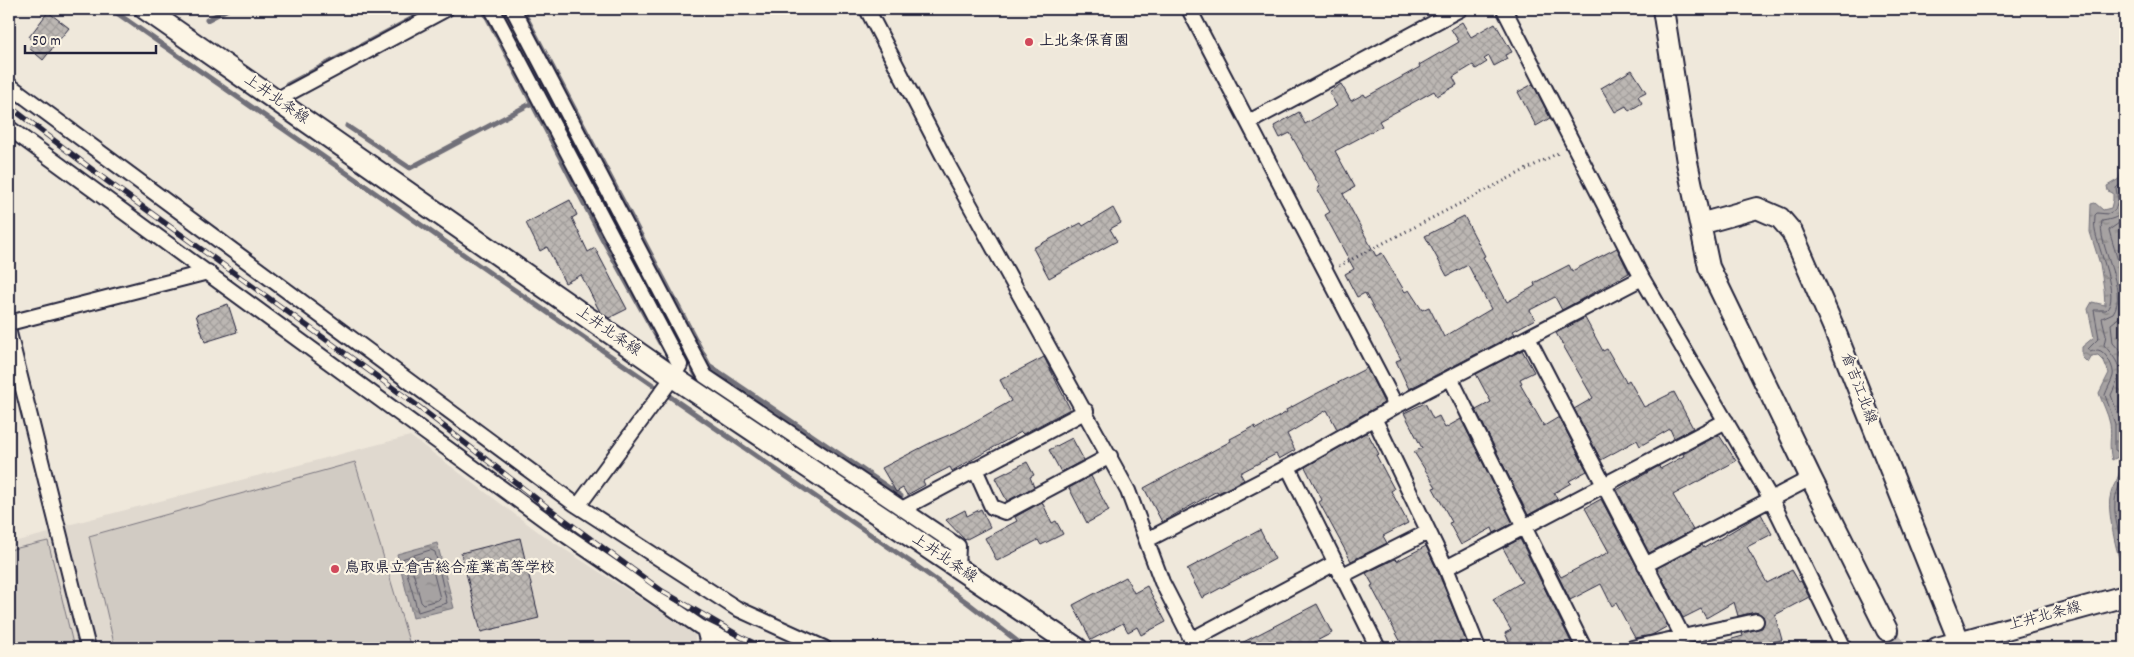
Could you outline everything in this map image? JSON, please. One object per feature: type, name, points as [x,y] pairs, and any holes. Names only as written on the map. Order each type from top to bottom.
[{"type":"main road","name":"上井北条線","points":[[145,9],[276,100],[677,371],[957,568],[1076,648]]},
{"type":"main road","points":[[1663,9],[1687,162],[1710,267],[1811,478],[1887,630]]},
{"type":"main road","name":"倉吉江北線","points":[[1700,224],[1757,208],[1780,218],[1792,232],[1833,326],[1959,641]]},
{"type":"main road","name":"上井北条線","points":[[1937,648],[2125,596]]},
{"type":"street","points":[[276,100],[446,9]]},
{"type":"street","points":[[492,9],[677,371]]},
{"type":"street","points":[[513,9],[705,376],[958,546],[957,568]]},
{"type":"street","points":[[867,9],[948,167],[1086,411],[1128,491],[1162,582],[1193,644],[1338,569],[1428,532]]},
{"type":"street","points":[[1189,9],[1250,122],[1329,280],[1396,406]]},
{"type":"street","points":[[1250,122],[1460,9]]},
{"type":"street","points":[[1504,9],[1575,144],[1642,278],[1771,500],[1844,648]]},
{"type":"street","points":[[9,85],[578,506],[736,608],[824,648]]},
{"type":"street","points":[[9,128],[568,536],[704,629],[743,648]]},
{"type":"street","points":[[9,323],[208,272]]},
{"type":"street","points":[[1147,540],[1375,420],[1396,406],[1642,278]]},
{"type":"street","points":[[9,333],[88,648]]},
{"type":"street","points":[[1528,338],[1683,637]]},
{"type":"street","points":[[578,506],[677,371],[698,364]]},
{"type":"street","points":[[1451,379],[1584,648]]},
{"type":"street","points":[[902,509],[1086,411]]},
{"type":"street","points":[[1375,420],[1446,568],[1478,648]]},
{"type":"street","points":[[1446,568],[1726,421]]},
{"type":"street","points":[[975,469],[992,507],[1004,512],[1110,456]]},
{"type":"street","points":[[1288,466],[1378,648]]},
{"type":"street","points":[[1645,564],[1811,478]]},
{"type":"street","points":[[1632,648],[1756,621]]},
{"type":"street","points":[[704,629],[709,648]]},
{"type":"path","points":[[1329,280],[1339,266],[1575,144]]},
{"type":"shaded area","name":"鳥取県立倉吉総合産業高等学校","points":[[410,436],[544,536],[695,634],[695,641],[681,648],[95,648],[64,526]]},
{"type":"shaded area","points":[[355,462],[411,648],[115,648],[89,536]]},
{"type":"shaded area","points":[[53,532],[80,648],[9,648],[9,543]]},
{"type":"shaded area","points":[[48,541],[74,648],[9,648],[9,550]]},
{"type":"water","points":[[2125,168],[2125,574],[2119,559],[2109,505],[2111,492],[2119,474],[2120,464],[2118,457],[2112,460],[2110,424],[2099,393],[2109,373],[2104,361],[2098,355],[2092,356],[2088,363],[2082,357],[2082,347],[2094,337],[2088,309],[2092,302],[2105,305],[2100,264],[2090,232],[2091,204],[2095,203],[2103,210],[2111,208],[2113,193],[2108,191],[2107,186],[2119,179],[2121,170]]},
{"type":"water","points":[[437,543],[454,608],[413,618],[397,554]]},
{"type":"building","points":[[48,12],[69,28],[43,60],[29,48],[34,41],[29,37]]},
{"type":"building","points":[[1462,22],[1471,37],[1495,23],[1512,52],[1505,55],[1507,59],[1494,66],[1489,56],[1484,59],[1487,62],[1476,69],[1473,65],[1453,77],[1457,85],[1437,96],[1434,91],[1379,121],[1382,126],[1335,151],[1355,187],[1343,194],[1376,256],[1382,253],[1405,292],[1409,290],[1422,310],[1429,307],[1444,337],[1491,309],[1468,265],[1447,276],[1425,236],[1464,216],[1507,302],[1535,286],[1534,283],[1569,265],[1572,271],[1617,248],[1629,273],[1562,310],[1555,297],[1530,310],[1535,319],[1513,331],[1515,334],[1409,389],[1396,361],[1401,359],[1365,293],[1357,297],[1345,274],[1354,269],[1325,215],[1330,212],[1317,189],[1320,187],[1290,133],[1280,138],[1274,126],[1299,112],[1305,124],[1337,106],[1329,92],[1341,84],[1351,101],[1364,94],[1366,97],[1420,67],[1419,65],[1459,42],[1451,29]]},
{"type":"building","points":[[1632,70],[1646,92],[1638,96],[1642,103],[1629,111],[1626,106],[1615,112],[1601,88]]},
{"type":"building","points":[[1533,84],[1550,118],[1536,126],[1518,92]]},
{"type":"building","points":[[570,200],[577,215],[572,218],[588,252],[595,248],[627,309],[609,318],[600,312],[581,275],[565,283],[547,247],[540,251],[526,223]]},
{"type":"building","points":[[1113,208],[1121,223],[1110,229],[1117,241],[1049,278],[1033,248],[1081,223],[1083,226]]},
{"type":"building","points":[[228,304],[237,332],[205,342],[196,315]]},
{"type":"building","points":[[1585,318],[1603,351],[1607,349],[1626,382],[1629,380],[1644,407],[1674,392],[1693,428],[1674,438],[1670,429],[1640,446],[1637,440],[1601,460],[1574,409],[1593,398],[1556,333]]},
{"type":"building","points":[[1522,350],[1534,372],[1520,379],[1522,383],[1520,384],[1544,426],[1559,417],[1587,471],[1569,481],[1571,483],[1554,493],[1557,499],[1528,515],[1476,410],[1491,402],[1476,374]]},
{"type":"building","points":[[1044,357],[1070,409],[1023,434],[1021,432],[952,471],[950,467],[923,481],[925,485],[907,495],[903,488],[896,492],[882,468],[932,442],[956,432],[1011,401],[1000,380]]},
{"type":"building","points":[[1367,368],[1384,403],[1337,429],[1327,410],[1287,434],[1295,450],[1279,459],[1276,454],[1240,473],[1244,480],[1218,493],[1217,491],[1162,522],[1144,488],[1231,441],[1230,439],[1255,426],[1256,429],[1287,412],[1286,410]]},
{"type":"building","points":[[1425,403],[1433,419],[1439,416],[1445,428],[1461,419],[1513,523],[1494,533],[1492,528],[1461,545],[1449,523],[1452,522],[1433,488],[1436,487],[1414,452],[1422,448],[1404,413]]},
{"type":"building","points":[[1367,432],[1379,454],[1376,455],[1394,489],[1391,491],[1408,523],[1383,536],[1387,543],[1351,561],[1319,502],[1322,500],[1305,467]]},
{"type":"building","points":[[1719,435],[1736,461],[1673,495],[1693,530],[1649,553],[1617,490],[1659,466],[1660,469],[1684,456],[1683,454]]},
{"type":"building","points":[[1072,438],[1084,460],[1061,472],[1049,450]]},
{"type":"building","points":[[1027,462],[1034,475],[1030,477],[1034,487],[1007,501],[995,478]]},
{"type":"building","points":[[1091,476],[1109,511],[1087,523],[1069,488]]},
{"type":"building","points":[[1601,499],[1668,626],[1652,635],[1635,638],[1616,603],[1612,606],[1601,584],[1570,600],[1547,553],[1561,577],[1609,552],[1585,508]]},
{"type":"building","points":[[1042,502],[1052,523],[1056,521],[1063,534],[1041,545],[1038,540],[997,561],[985,538],[1017,521],[1015,517]]},
{"type":"building","points":[[981,509],[990,527],[965,540],[946,520],[965,510],[967,516]]},
{"type":"building","points":[[1761,514],[1772,534],[1747,547],[1767,583],[1792,570],[1799,582],[1801,581],[1809,597],[1775,615],[1782,640],[1771,642],[1773,648],[1715,648],[1714,644],[1743,636],[1742,633],[1762,628],[1764,623],[1763,616],[1755,612],[1738,616],[1734,602],[1706,618],[1701,609],[1683,618],[1657,568],[1702,545],[1704,548]]},
{"type":"building","points":[[1260,530],[1275,559],[1202,598],[1187,569]]},
{"type":"building","points":[[520,538],[539,618],[481,632],[461,553]]},
{"type":"building","points":[[1520,539],[1573,646],[1568,648],[1512,648],[1505,633],[1511,630],[1493,599],[1522,582],[1503,548]]},
{"type":"building","points":[[1426,546],[1469,648],[1404,648],[1371,586],[1373,585],[1366,573],[1395,559],[1397,561]]},
{"type":"building","points":[[1126,577],[1134,593],[1147,586],[1166,622],[1141,635],[1137,627],[1128,632],[1123,623],[1091,640],[1073,605]]},
{"type":"building","points":[[1317,604],[1332,633],[1303,648],[1232,648]]},
{"type":"waterway","points":[[111,9],[912,563],[1026,648]]},
{"type":"waterway","points":[[187,11],[191,9]]},
{"type":"waterway","points":[[207,20],[228,9]]},
{"type":"waterway","points":[[287,85],[430,9]]},
{"type":"waterway","points":[[483,9],[603,240],[660,343]]},
{"type":"waterway","points":[[503,9],[697,377],[703,381]]},
{"type":"waterway","points":[[522,9],[709,365],[901,496]]},
{"type":"waterway","points":[[347,126],[410,168],[532,103]]},
{"type":"waterway","points":[[933,538],[947,547]]},
{"type":"tunnel","points":[[1887,630],[1895,648]]},
{"type":"railway","points":[[9,106],[107,181],[415,404],[547,507],[662,591],[743,638],[765,648]]},
{"type":"place","name":"上北条保育園","points":[[1029,42]]},
{"type":"place","name":"鳥取県立倉吉総合産業高等学校","points":[[335,569]]}]
